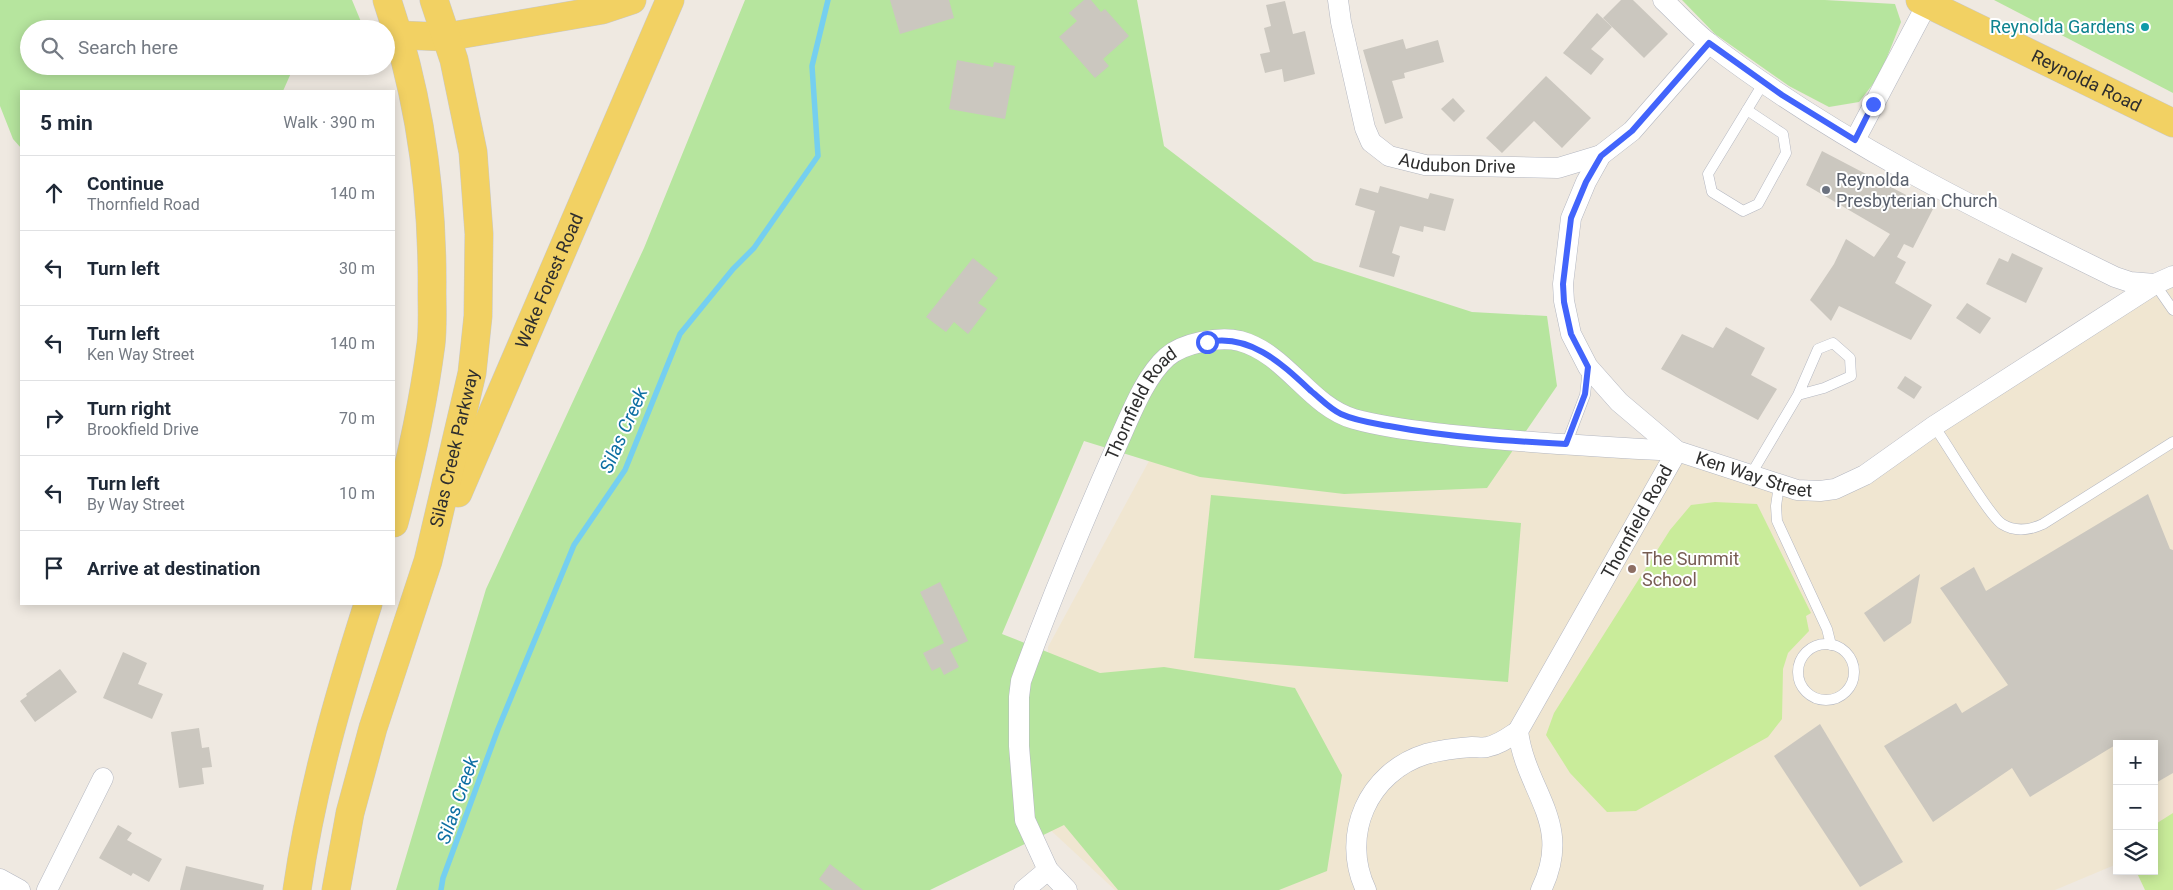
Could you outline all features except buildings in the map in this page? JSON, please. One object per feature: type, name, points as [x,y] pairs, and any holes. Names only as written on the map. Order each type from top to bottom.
[{"type":"main road","points":[[387,0],[394,20]]},
{"type":"main road","points":[[399,35],[446,37],[602,10],[632,0]]},
{"type":"main road","name":"Wake Forest Road","points":[[428,561],[670,0]]},
{"type":"main road","name":"Reynolda Road","points":[[1925,1],[2173,123]]},
{"type":"main road","points":[[399,35],[438,2]]},
{"type":"main road","name":"Silas Creek Parkway","points":[[336,890],[350,813],[373,728],[428,561],[472,373],[478,316],[480,234],[473,152],[454,60],[446,37],[438,2]]},
{"type":"main road","points":[[395,23],[422,143],[433,242],[431,343],[415,443],[395,519]]},
{"type":"main road","points":[[296,890],[303,846],[325,743],[368,605]]},
{"type":"street","name":"Audubon Drive","points":[[1338,0],[1341,22],[1365,128],[1371,142],[1389,156],[1425,165],[1558,168],[1601,156]]},
{"type":"street","name":"Ken Way Street","points":[[1663,0],[1709,43],[1764,82],[1855,140],[1986,214],[2115,277],[2130,282],[2155,284]]},
{"type":"street","points":[[1855,140],[1925,1]]},
{"type":"street","name":"Ken Way Street","points":[[1709,43],[1632,131],[1601,156],[1586,182],[1571,218],[1563,284],[1564,302],[1571,334],[1588,367],[1619,402],[1677,451],[1797,490],[1820,492],[1849,484],[1934,426],[2155,284],[2173,276]]},
{"type":"street","name":"Thornfield Road","points":[[1067,890],[1048,870],[1025,820],[1019,746],[1019,697],[1021,681],[1079,530],[1133,410],[1159,364],[1168,355],[1189,346],[1217,340],[1242,342],[1265,352],[1326,405],[1340,414],[1355,419],[1411,430],[1501,440],[1677,451],[1518,731]]},
{"type":"street","points":[[1366,890],[1357,864],[1356,833],[1359,820],[1378,787],[1406,763],[1426,754],[1449,749],[1487,747],[1518,731],[1524,758],[1550,817],[1552,827],[1552,855],[1549,872],[1541,890]]},
{"type":"street","points":[[48,890],[103,778]]},
{"type":"street","points":[[1024,890],[1048,870]]},
{"type":"street","points":[[0,879],[20,890]]},
{"type":"lane","points":[[1747,110],[1783,134],[1786,154],[1758,204],[1743,211],[1712,192],[1708,174],[1764,82]]},
{"type":"lane","points":[[2155,284],[2173,310]]},
{"type":"lane","points":[[1750,476],[1798,395],[1818,350],[1834,344],[1850,358],[1851,376],[1824,388],[1798,395]]},
{"type":"lane","points":[[1566,444],[1585,394],[1588,367]]},
{"type":"lane","points":[[1934,426],[1997,521],[2015,529],[2034,528],[2043,524],[2173,442]]},
{"type":"lane","points":[[1779,485],[1776,506],[1777,521],[1827,629],[1831,645],[1847,654],[1854,671],[1852,681],[1841,695],[1823,700],[1806,692],[1801,685],[1798,668],[1806,652],[1822,645],[1831,645]]},
{"type":"shaded area","name":"The Summit School","points":[[2173,276],[2173,840],[2158,846],[2158,740],[2113,740],[2113,866],[2055,890],[1115,890],[1044,824],[1048,647],[1187,391],[1677,451],[1820,491]]},
{"type":"green space","points":[[0,0],[352,0],[360,20],[20,20],[20,75],[290,75],[283,90],[20,90],[20,147],[13,139],[0,106]]},
{"type":"green space","points":[[745,0],[1137,0],[1164,146],[1314,261],[1472,312],[1547,316],[1557,386],[1487,488],[1344,494],[1200,477],[1084,441],[1002,634],[1100,673],[1164,667],[1295,688],[1342,775],[1327,871],[1279,890],[1118,890],[1064,825],[930,890],[396,890],[486,589],[644,248]]},
{"type":"green space","points":[[1682,0],[1825,0],[1895,4],[1901,22],[1880,75],[1859,102],[1829,107],[1789,86],[1715,34]]},
{"type":"green space","points":[[1994,0],[2173,0],[2173,93]]},
{"type":"green space","points":[[1211,495],[1521,523],[1508,682],[1194,658]]},
{"type":"green space","points":[[1715,502],[1757,504],[1811,613],[1806,616],[1809,631],[1788,653],[1783,669],[1782,719],[1768,737],[1636,811],[1607,812],[1570,773],[1546,735],[1554,713],[1670,530],[1691,505]]},
{"type":"green space","points":[[2173,813],[2173,890],[2145,890],[2138,875],[2158,875],[2158,822]]},
{"type":"waterway","name":"Silas Creek","points":[[441,890],[443,878],[498,729],[574,545],[625,470],[680,334],[733,269],[754,248],[818,156],[812,66],[828,0]]},
{"type":"place","name":"Reynolda Gardens","points":[[2145,27]]},
{"type":"place","name":"Reynolda Presbyterian Church","points":[[1826,190]]},
{"type":"place","name":"The Summit School","points":[[1632,569]]},
{"type":"route","points":[[1207,342],[1225,339],[1233,340],[1265,352],[1326,405],[1340,414],[1355,419],[1411,430],[1501,440],[1566,444],[1585,394],[1588,367],[1571,334],[1564,302],[1563,284],[1567,239],[1576,202],[1601,156],[1632,131],[1709,43],[1782,95],[1855,140],[1873,104]]}]
